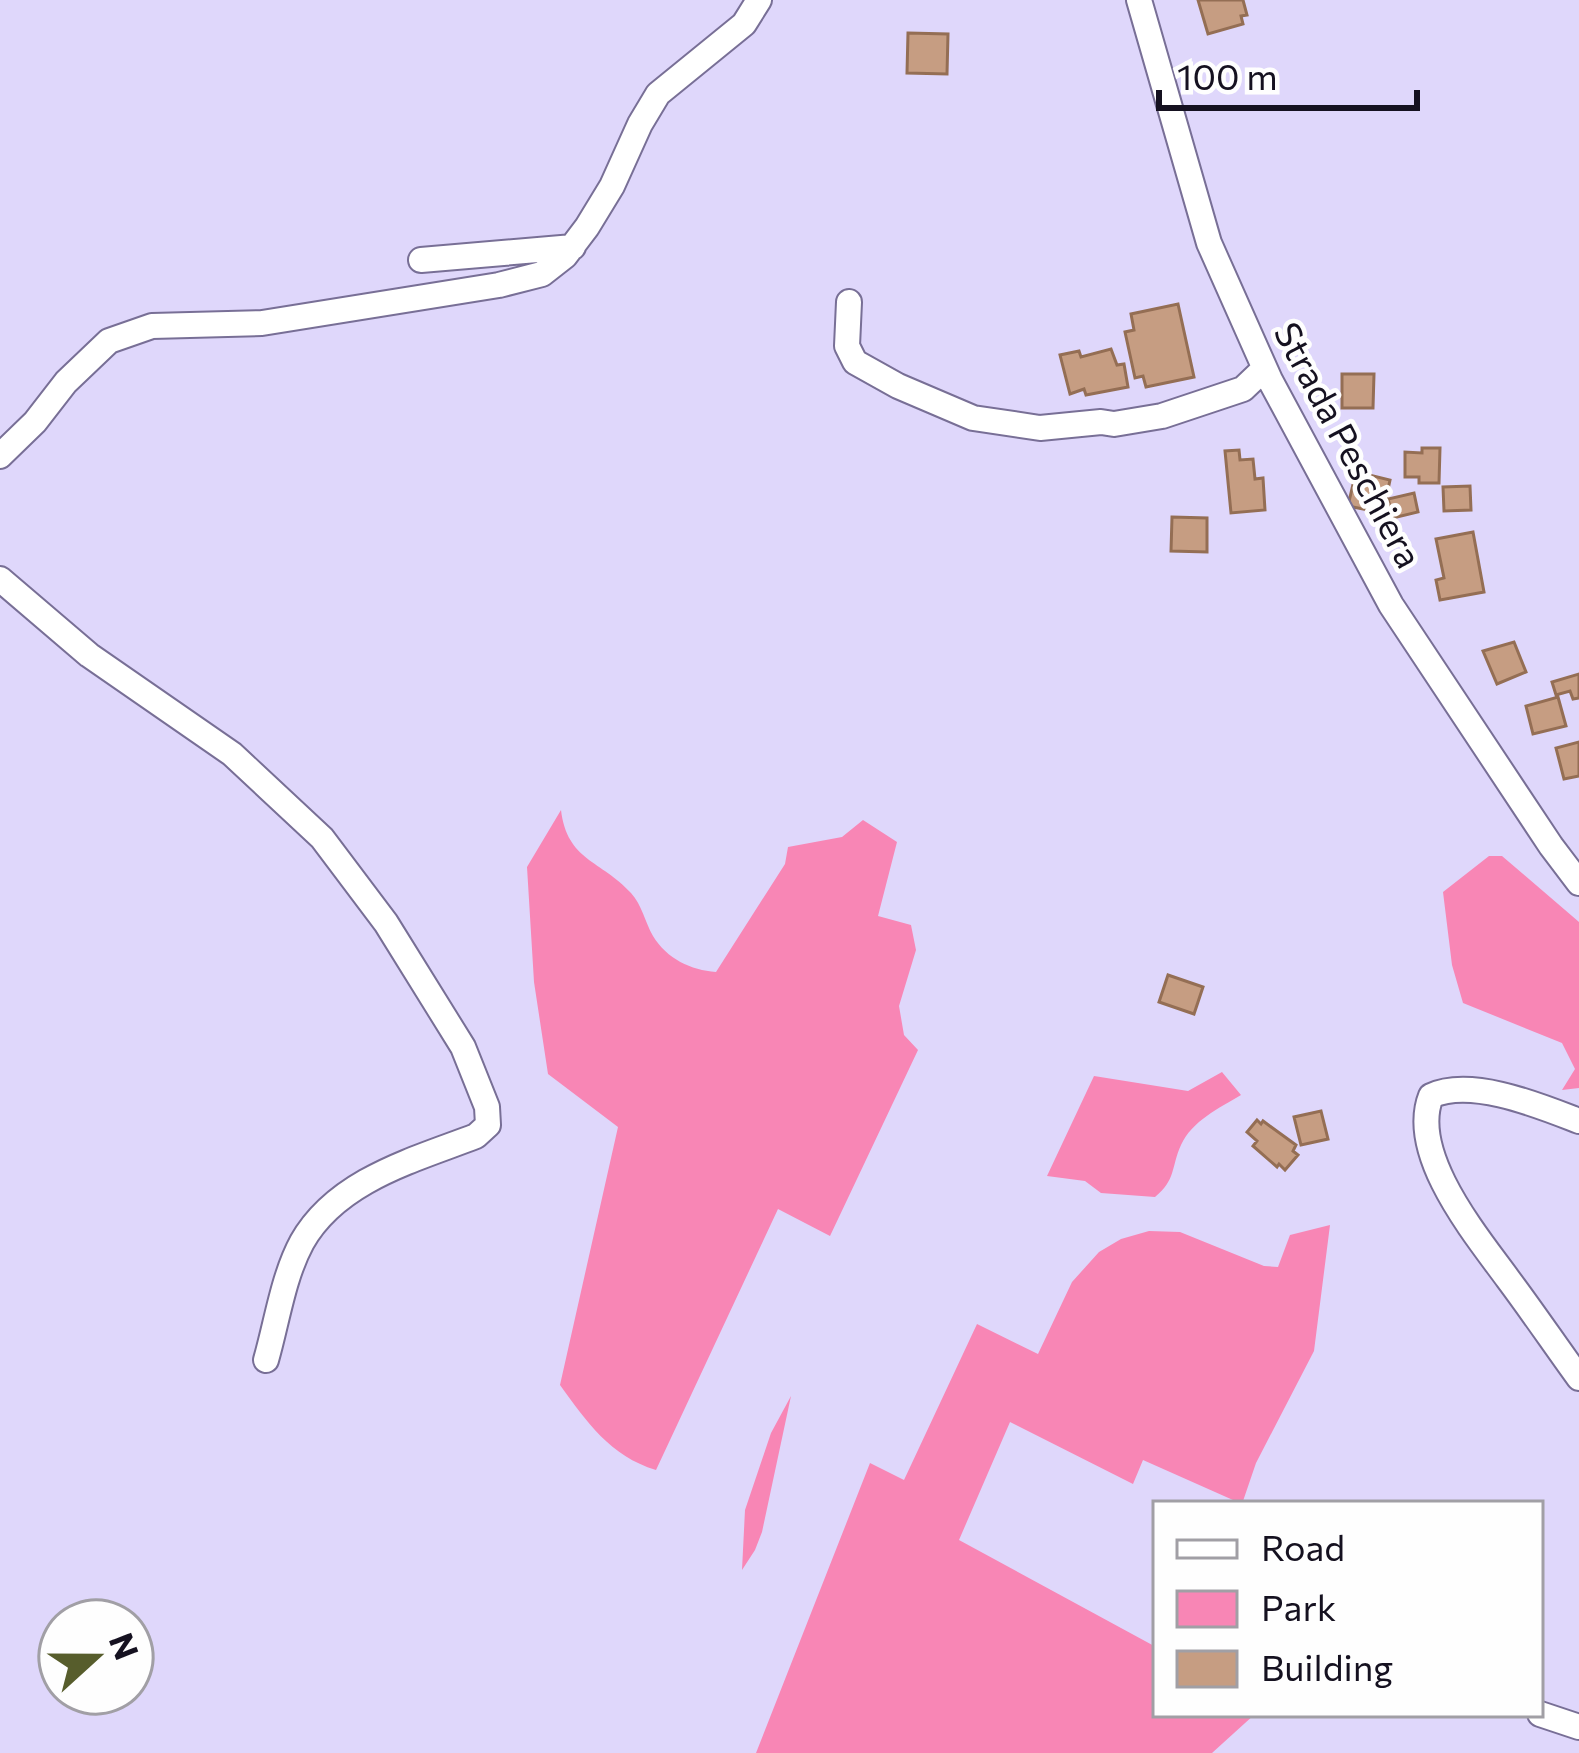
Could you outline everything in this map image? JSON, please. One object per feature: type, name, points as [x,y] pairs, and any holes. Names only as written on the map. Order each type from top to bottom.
[{"type":"street","points":[[0,456],[110,341],[152,326],[262,323],[542,274],[565,256],[612,186],[658,94],[744,24],[759,0]]},
{"type":"street","name":"Strada Peschiera","points":[[1139,0],[1209,243],[1264,369],[1391,605],[1579,883]]},
{"type":"street","points":[[421,260],[572,247]]},
{"type":"street","points":[[849,302],[847,346],[855,362],[973,418],[1040,428],[1130,422],[1243,389],[1264,369]]},
{"type":"street","points":[[0,579],[89,655],[232,754],[322,838],[386,922],[463,1047],[487,1107],[488,1124],[476,1136],[365,1181],[325,1211],[303,1240],[292,1266],[266,1360]]},
{"type":"street","points":[[1579,1121],[1526,1100],[1455,1089],[1431,1096],[1427,1107],[1427,1127],[1446,1190],[1579,1378]]},
{"type":"street","points":[[1543,1715],[1579,1727]]},
{"type":"green space","points":[[561,810],[570,840],[631,893],[665,951],[689,966],[716,972],[785,864],[788,847],[842,837],[863,820],[897,842],[878,916],[911,925],[916,950],[899,1006],[904,1035],[918,1050],[830,1236],[778,1209],[656,1470],[613,1447],[560,1385],[618,1127],[548,1074],[534,982],[527,867]]},
{"type":"green space","points":[[1489,856],[1502,856],[1579,922],[1579,1088],[1562,1090],[1575,1069],[1562,1043],[1463,1003],[1452,965],[1443,892]]},
{"type":"green space","points":[[1222,1072],[1241,1095],[1192,1129],[1181,1145],[1170,1179],[1155,1197],[1101,1193],[1085,1181],[1047,1176],[1094,1076],[1188,1091]]},
{"type":"green space","points":[[1330,1225],[1314,1351],[1256,1463],[1243,1501],[1143,1460],[1133,1484],[1010,1422],[959,1540],[1153,1645],[1153,1717],[1252,1717],[1212,1753],[756,1753],[870,1463],[904,1480],[977,1324],[1038,1354],[1072,1282],[1099,1252],[1121,1239],[1149,1231],[1180,1232],[1264,1266],[1278,1267],[1290,1235]]},
{"type":"green space","points":[[791,1396],[762,1532],[742,1570],[745,1510],[771,1433]]},
{"type":"building","points":[[1198,0],[1243,0],[1247,15],[1241,16],[1243,24],[1208,34]]},
{"type":"building","points":[[908,33],[948,34],[947,74],[907,73]]},
{"type":"building","points":[[1178,304],[1194,377],[1146,387],[1143,376],[1135,378],[1125,332],[1134,330],[1131,314]]},
{"type":"building","points":[[1111,349],[1117,365],[1124,364],[1128,387],[1070,394],[1060,355],[1079,351],[1081,357]]},
{"type":"building","points":[[1342,374],[1374,374],[1373,408],[1342,408]]},
{"type":"building","points":[[1422,448],[1440,448],[1439,483],[1405,477],[1405,452],[1422,453]]},
{"type":"building","points":[[1239,450],[1240,460],[1253,459],[1255,479],[1263,478],[1265,510],[1231,513],[1225,451]]},
{"type":"building","points":[[1365,474],[1390,480],[1383,513],[1348,506],[1354,480],[1364,482]]},
{"type":"building","points":[[1470,486],[1471,510],[1444,511],[1443,487]]},
{"type":"building","points":[[1414,493],[1418,512],[1393,518],[1388,499]]},
{"type":"building","points":[[1172,517],[1207,518],[1207,552],[1171,551]]},
{"type":"building","points":[[1473,532],[1484,592],[1440,600],[1436,580],[1444,578],[1436,539]]},
{"type":"building","points":[[1514,642],[1526,672],[1497,684],[1483,651]]},
{"type":"building","points":[[1579,674],[1579,698],[1573,699],[1570,691],[1556,695],[1552,682]]},
{"type":"building","points":[[1558,697],[1566,726],[1533,734],[1526,706]]},
{"type":"building","points":[[1579,742],[1579,776],[1564,779],[1556,748]]},
{"type":"building","points":[[1168,975],[1203,987],[1194,1014],[1159,1002]]},
{"type":"building","points":[[1321,1111],[1328,1139],[1301,1145],[1294,1117]]},
{"type":"building","points":[[1257,1120],[1296,1145],[1293,1151],[1298,1155],[1285,1170],[1253,1146],[1257,1141],[1247,1132]]}]
